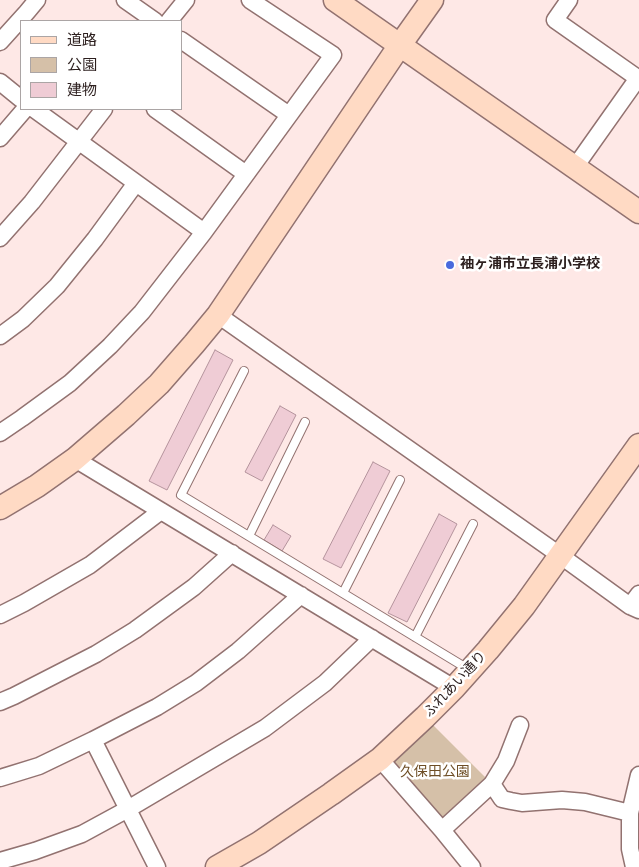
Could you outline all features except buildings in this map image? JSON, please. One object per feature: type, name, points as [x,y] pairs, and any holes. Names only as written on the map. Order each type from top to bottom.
[{"type":"street","points":[[125,0],[154,20]]},
{"type":"street","points":[[171,20],[186,0]]},
{"type":"street","points":[[0,433],[70,383],[110,346],[142,312],[204,232],[333,55],[250,0]]},
{"type":"street","points":[[335,0],[639,212]]},
{"type":"street","points":[[0,508],[37,486],[75,458],[126,415],[159,384],[194,344],[218,315],[432,0]]},
{"type":"street","points":[[568,0],[555,20],[638,78],[575,167]]},
{"type":"street","points":[[24,20],[34,11]]},
{"type":"street","points":[[0,42],[20,24]]},
{"type":"street","points":[[182,41],[289,115]]},
{"type":"street","points":[[0,82],[20,98]]},
{"type":"street","points":[[0,138],[24,110]]},
{"type":"street","points":[[35,110],[204,232]]},
{"type":"street","points":[[0,238],[32,202],[103,110]]},
{"type":"street","points":[[156,110],[246,174]]},
{"type":"street","points":[[0,336],[23,319],[56,286],[95,239],[136,183]]},
{"type":"street","points":[[218,315],[561,556],[636,603]]},
{"type":"street","name":"ふれあい通り","points":[[217,867],[273,834],[380,759],[425,718],[470,670],[524,606],[639,445]]},
{"type":"street","points":[[75,458],[454,688]]},
{"type":"street","points":[[0,615],[24,604],[90,565],[161,511]]},
{"type":"street","points":[[0,702],[88,658],[135,630],[194,587],[232,553]]},
{"type":"street","points":[[0,778],[39,766],[157,707],[196,682],[238,651],[301,595]]},
{"type":"street","points":[[0,860],[35,851],[82,834],[265,728],[325,683],[372,638]]},
{"type":"street","points":[[442,830],[492,784],[506,760],[520,725]]},
{"type":"street","points":[[93,740],[158,867]]},
{"type":"street","points":[[380,759],[472,867]]},
{"type":"street","points":[[634,867],[630,850],[630,813],[639,775]]},
{"type":"street","points":[[492,784],[502,799],[511,801],[522,803],[562,800],[585,802],[630,813]]},
{"type":"lane","points":[[244,371],[181,495],[470,670]]},
{"type":"lane","points":[[249,536],[305,422]]},
{"type":"lane","points":[[343,593],[400,480]]},
{"type":"lane","points":[[415,637],[473,524]]},
{"type":"green space","name":"久保田公園","points":[[425,717],[492,784],[442,830],[380,759]]},
{"type":"place","name":"袖ヶ浦市立長浦小学校","points":[[450,265]]}]
